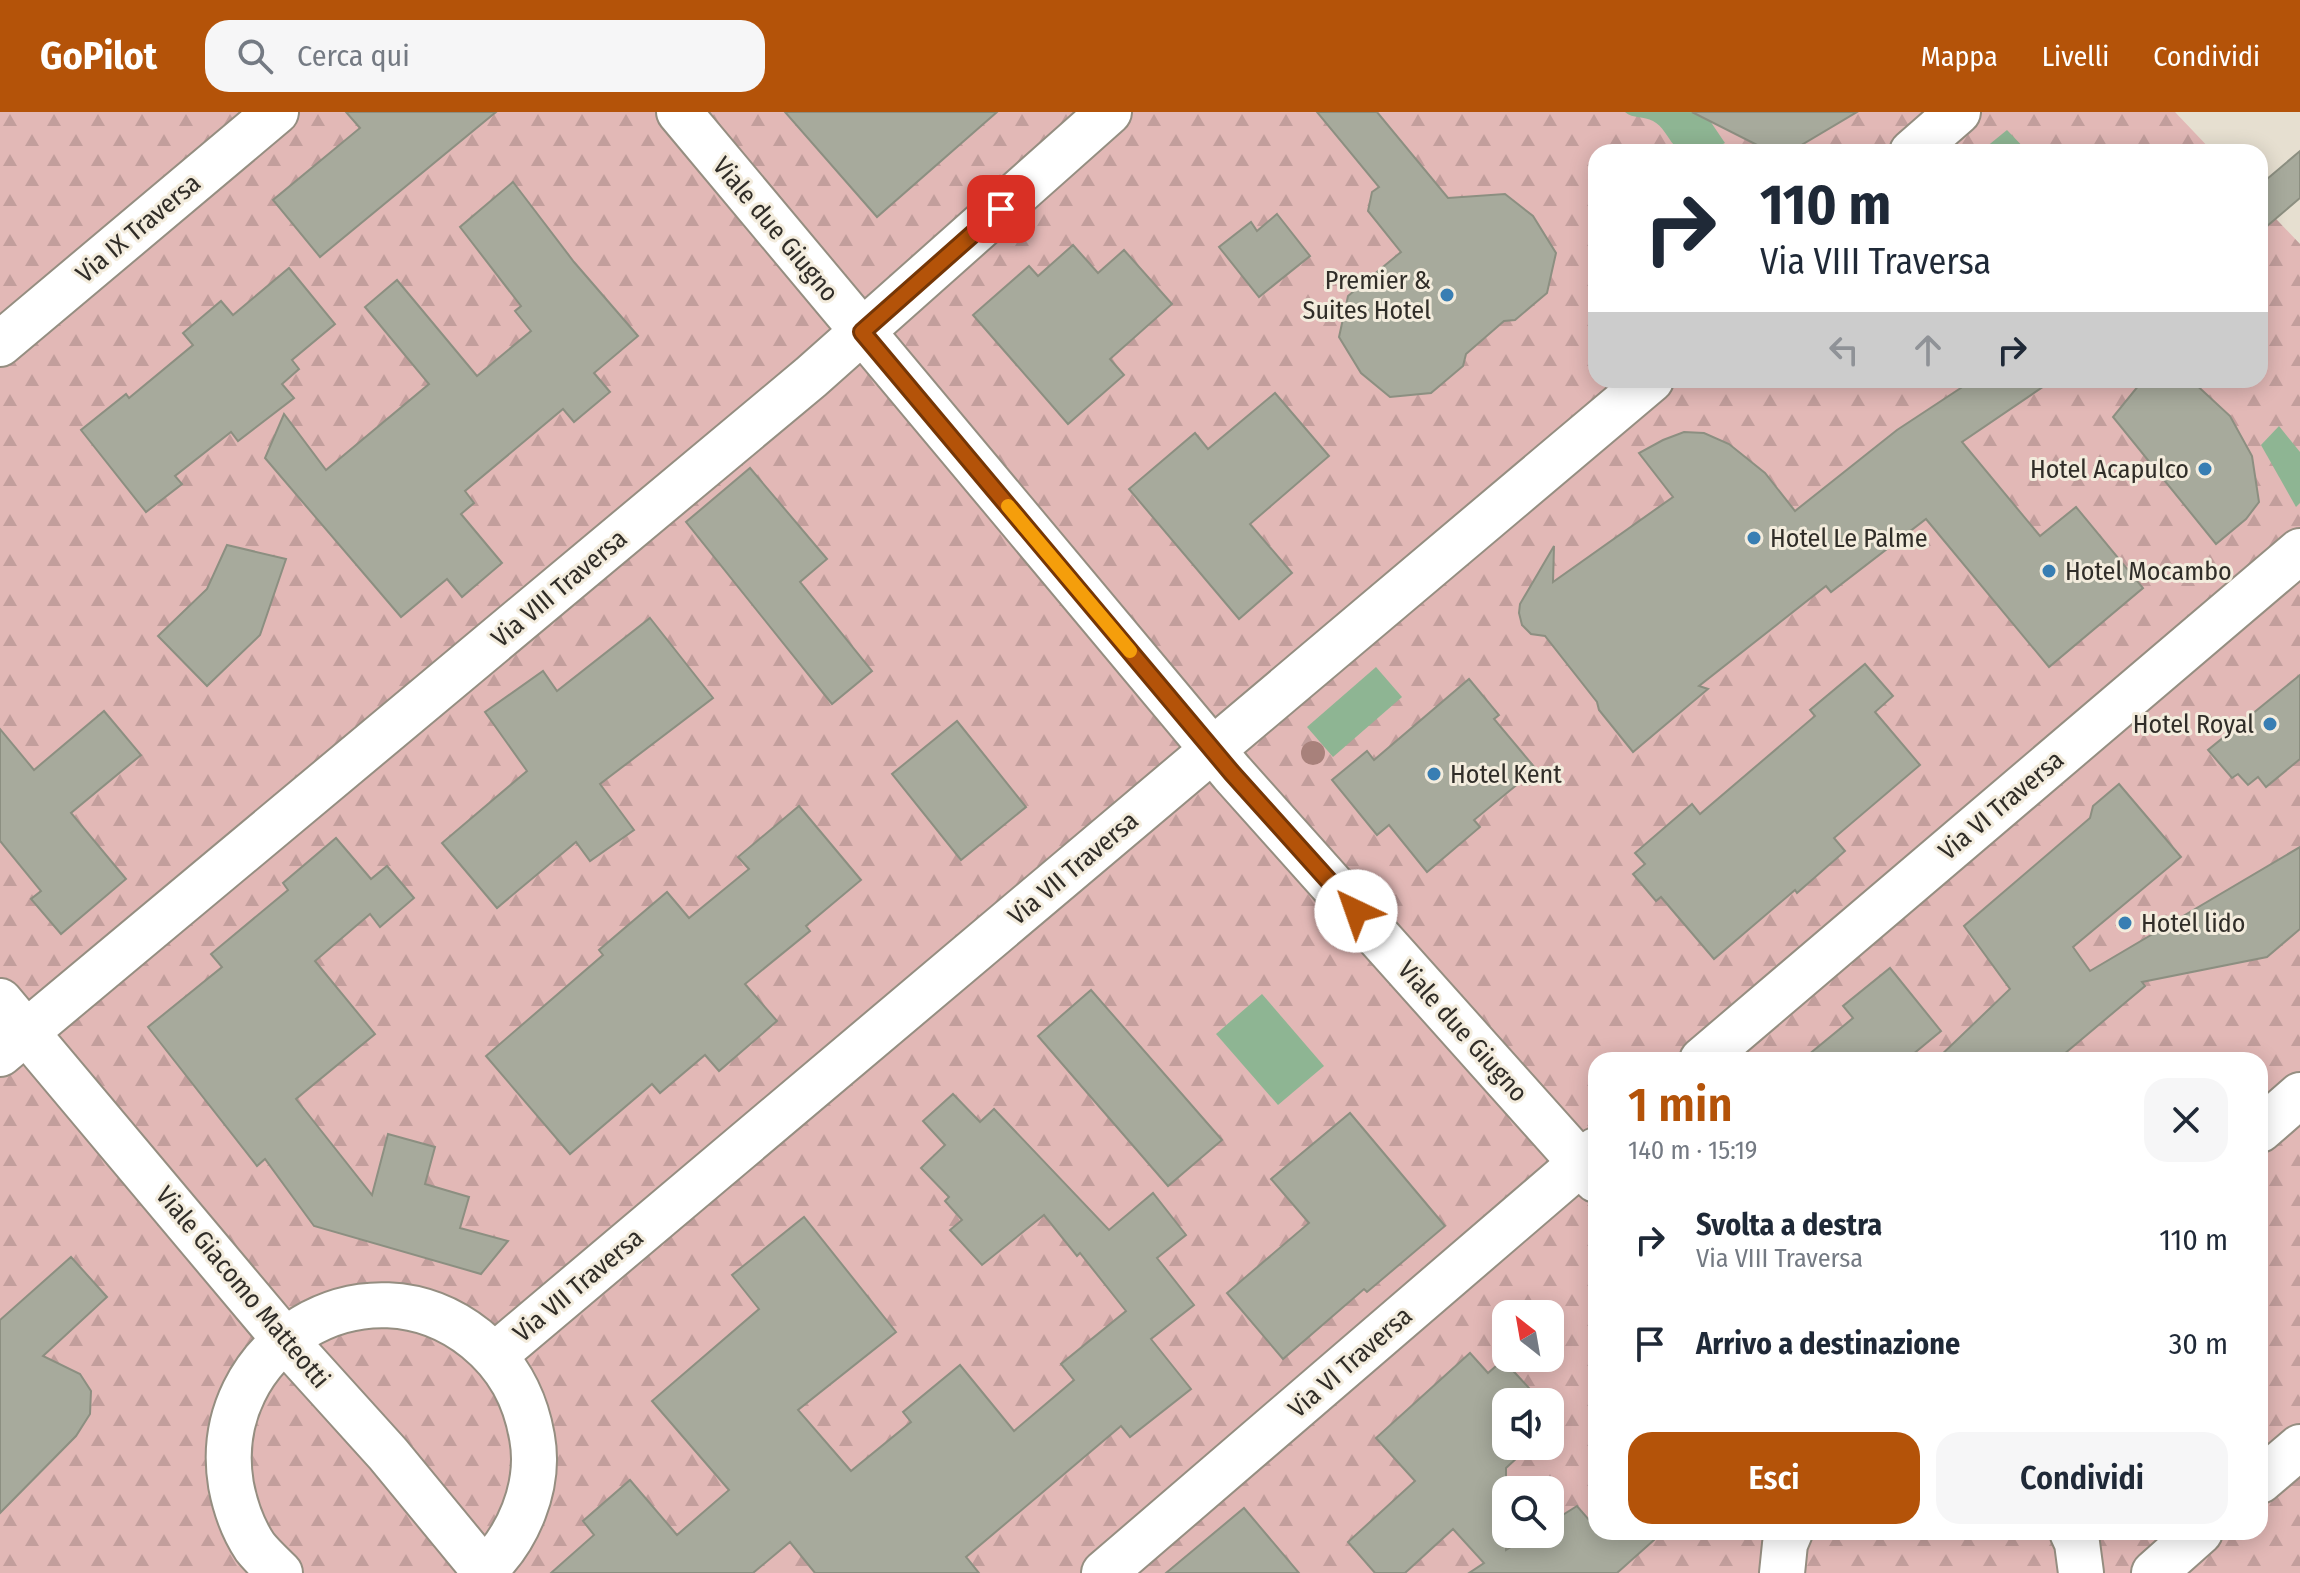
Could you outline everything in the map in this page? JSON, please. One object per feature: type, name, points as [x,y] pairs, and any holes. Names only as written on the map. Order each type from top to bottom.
[{"type":"street","name":"Via IX Traversa","points":[[0,344],[276,112]]},
{"type":"street","name":"Viale due Giugno","points":[[679,112],[1213,749],[1588,1161]]},
{"type":"street","name":"Via VIII Traversa","points":[[9,1029],[811,377],[1109,112]]},
{"type":"street","points":[[1921,144],[1958,112]]},
{"type":"street","name":"Via VII Traversa","points":[[495,1355],[1642,388]]},
{"type":"street","name":"Via VI Traversa","points":[[1711,1052],[2300,551]]},
{"type":"street","name":"Viale Giacomo Matteotti","points":[[9,1029],[388,1454],[484,1572]]},
{"type":"street","points":[[2268,1123],[2300,1095]]},
{"type":"street","name":"Via VI Traversa","points":[[1104,1573],[1588,1167]]},
{"type":"street","points":[[280,1573],[255,1547],[235,1506],[227,1461],[233,1415],[253,1373],[284,1339],[324,1316],[369,1305],[416,1308],[459,1326],[495,1355],[515,1382],[524,1403],[534,1448],[532,1482],[523,1515],[507,1545],[484,1572]]},
{"type":"street","points":[[2268,1474],[2300,1447]]},
{"type":"street","points":[[1782,1573],[1787,1540]]},
{"type":"street","points":[[2074,1540],[2081,1573]]},
{"type":"street","points":[[2154,1573],[2191,1540]]},
{"type":"green space","points":[[0,112],[2175,112],[2205,144],[1588,144],[1588,388],[2268,388],[2268,210],[2300,244],[2300,1573],[0,1573]]},
{"type":"shaded area","points":[[1625,112],[1704,112],[1725,143],[1673,144],[1650,119]]},
{"type":"shaded area","points":[[2007,130],[2020,144],[1990,144]]},
{"type":"shaded area","points":[[2279,426],[2300,452],[2300,503],[2296,507],[2261,445]]},
{"type":"shaded area","points":[[1376,667],[1402,697],[1333,757],[1307,727]]},
{"type":"shaded area","points":[[1262,994],[1324,1066],[1278,1105],[1216,1034]]},
{"type":"building","points":[[346,112],[496,112],[320,257],[273,200],[360,128]]},
{"type":"building","points":[[785,112],[997,112],[877,217]]},
{"type":"building","name":"Premier & Suites Hotel","points":[[1317,112],[1377,112],[1448,198],[1505,194],[1533,216],[1556,253],[1547,293],[1515,320],[1504,321],[1466,354],[1463,366],[1431,393],[1390,397],[1361,373],[1339,337],[1348,296],[1401,252],[1368,211],[1372,192],[1379,187]]},
{"type":"building","points":[[1692,112],[1857,112],[1803,144],[1755,144]]},
{"type":"building","points":[[2300,151],[2300,198],[2268,225],[2268,178]]},
{"type":"building","points":[[513,182],[574,262],[638,336],[594,373],[610,392],[574,422],[563,409],[465,491],[474,503],[461,514],[502,563],[462,597],[447,579],[401,617],[265,458],[284,414],[326,470],[429,384],[365,307],[397,280],[477,376],[531,331],[515,311],[521,306],[460,227]]},
{"type":"building","points":[[1277,214],[1310,256],[1259,297],[1219,247],[1251,222],[1257,231]]},
{"type":"building","points":[[1073,245],[1098,273],[1124,250],[1172,304],[1110,359],[1124,375],[1068,424],[973,315],[1029,266],[1038,276]]},
{"type":"building","points":[[289,268],[335,324],[292,360],[299,369],[282,384],[294,398],[238,441],[231,432],[175,476],[182,484],[146,512],[81,430],[126,394],[129,398],[193,345],[183,333],[221,301],[233,315]]},
{"type":"building","points":[[1961,388],[2041,388],[1962,442],[2040,536],[2076,507],[2143,588],[2049,667],[1926,519],[1831,592],[1826,586],[1699,686],[1708,689],[1633,752],[1545,636],[1531,634],[1522,625],[1520,604],[1554,546],[1553,582],[1673,497],[1639,453],[1663,440],[1684,432],[1704,433],[1729,444],[1765,473],[1795,511],[1897,430]]},
{"type":"building","name":"Hotel Acapulco","points":[[2137,388],[2200,388],[2230,416],[2252,456],[2259,502],[2246,519],[2216,544],[2113,417]]},
{"type":"building","points":[[1275,393],[1329,456],[1250,524],[1292,573],[1239,619],[1129,489],[1195,433],[1208,449]]},
{"type":"building","points":[[750,468],[827,559],[800,582],[872,671],[832,704],[686,522]]},
{"type":"building","points":[[227,545],[286,559],[260,635],[207,686],[158,636],[207,589]]},
{"type":"building","points":[[650,618],[713,698],[600,784],[634,830],[590,861],[576,842],[497,908],[442,843],[527,771],[485,712],[543,671],[557,691]]},
{"type":"building","points":[[1865,664],[1893,696],[1875,712],[1920,765],[1834,838],[1845,851],[1714,959],[1661,897],[1656,901],[1633,874],[1645,864],[1635,853],[1692,804],[1700,814],[1815,716],[1810,710]]},
{"type":"building","name":"Hotel Royal","points":[[2300,675],[2300,759],[2266,787],[2258,777],[2248,785],[2238,774],[2232,778],[2208,750]]},
{"type":"building","name":"Hotel Kent","points":[[1469,679],[1499,715],[1494,719],[1536,769],[1474,820],[1480,827],[1427,872],[1389,825],[1377,835],[1332,780],[1367,751],[1374,760]]},
{"type":"building","points":[[104,711],[141,755],[71,813],[126,879],[61,934],[31,899],[41,891],[0,841],[0,729],[34,770]]},
{"type":"building","points":[[957,721],[1026,807],[961,860],[892,774]]},
{"type":"building","points":[[2119,784],[2181,857],[2073,947],[2090,971],[2300,847],[2300,929],[2267,957],[2142,982],[2145,986],[2067,1052],[1944,1052],[2010,989],[1964,926],[2090,818],[2093,806]]},
{"type":"building","points":[[799,806],[861,880],[806,926],[810,931],[745,984],[777,1021],[719,1071],[705,1055],[660,1093],[652,1084],[570,1154],[486,1056],[603,955],[599,950],[667,892],[689,918],[749,869],[738,857]]},
{"type":"building","points":[[336,838],[371,879],[387,866],[414,898],[380,927],[370,914],[315,961],[375,1034],[296,1099],[372,1195],[388,1134],[435,1147],[425,1184],[469,1197],[460,1228],[508,1241],[481,1274],[314,1226],[265,1159],[257,1166],[148,1027],[222,967],[211,954],[288,890],[283,883]]},
{"type":"building","points":[[1890,968],[1941,1031],[1916,1052],[1812,1052],[1853,1018],[1843,1006]]},
{"type":"building","points":[[1091,990],[1222,1140],[1168,1186],[1038,1036]]},
{"type":"building","points":[[953,1094],[980,1122],[994,1109],[1109,1230],[1153,1193],[1186,1235],[1157,1258],[1194,1305],[1151,1339],[1191,1389],[1130,1437],[1121,1426],[966,1557],[979,1573],[815,1573],[790,1542],[753,1573],[551,1573],[594,1535],[583,1521],[630,1480],[677,1535],[729,1490],[652,1401],[759,1309],[732,1275],[804,1217],[896,1332],[798,1410],[851,1471],[911,1422],[903,1412],[960,1365],[1014,1431],[1074,1380],[1061,1364],[1126,1311],[1080,1253],[1077,1256],[1044,1215],[982,1265],[950,1230],[962,1220],[945,1201],[949,1197],[921,1168],[945,1145],[923,1121]]},
{"type":"building","points":[[1350,1113],[1445,1226],[1367,1292],[1364,1289],[1283,1359],[1227,1293],[1309,1223],[1271,1179]]},
{"type":"building","points":[[71,1257],[107,1297],[43,1356],[80,1374],[91,1391],[90,1414],[76,1436],[0,1513],[0,1320]]},
{"type":"building","points":[[1470,1353],[1488,1373],[1492,1370],[1492,1372],[1514,1372],[1529,1388],[1492,1388],[1492,1460],[1515,1460],[1506,1468],[1506,1476],[1492,1476],[1492,1548],[1564,1548],[1564,1514],[1577,1506],[1588,1519],[1588,1540],[1654,1540],[1617,1573],[1469,1573],[1484,1563],[1453,1529],[1405,1573],[1375,1573],[1348,1542],[1415,1481],[1376,1438]]},
{"type":"building","points":[[1244,1508],[1299,1573],[1166,1573]]},
{"type":"slow traffic","points":[[1008,506],[1130,651]]},
{"type":"place","name":"Premier & Suites Hotel","points":[[1447,295]]},
{"type":"place","name":"Hotel Acapulco","points":[[2205,469]]},
{"type":"place","name":"Hotel Le Palme","points":[[1754,538]]},
{"type":"place","name":"Hotel Mocambo","points":[[2049,571]]},
{"type":"place","name":"Hotel Royal","points":[[2270,724]]},
{"type":"place","name":"Hotel Kent","points":[[1434,774]]},
{"type":"place","name":"Hotel lido","points":[[2125,923]]},
{"type":"route","points":[[1001,209],[862,332],[1232,773],[1356,911]]}]
